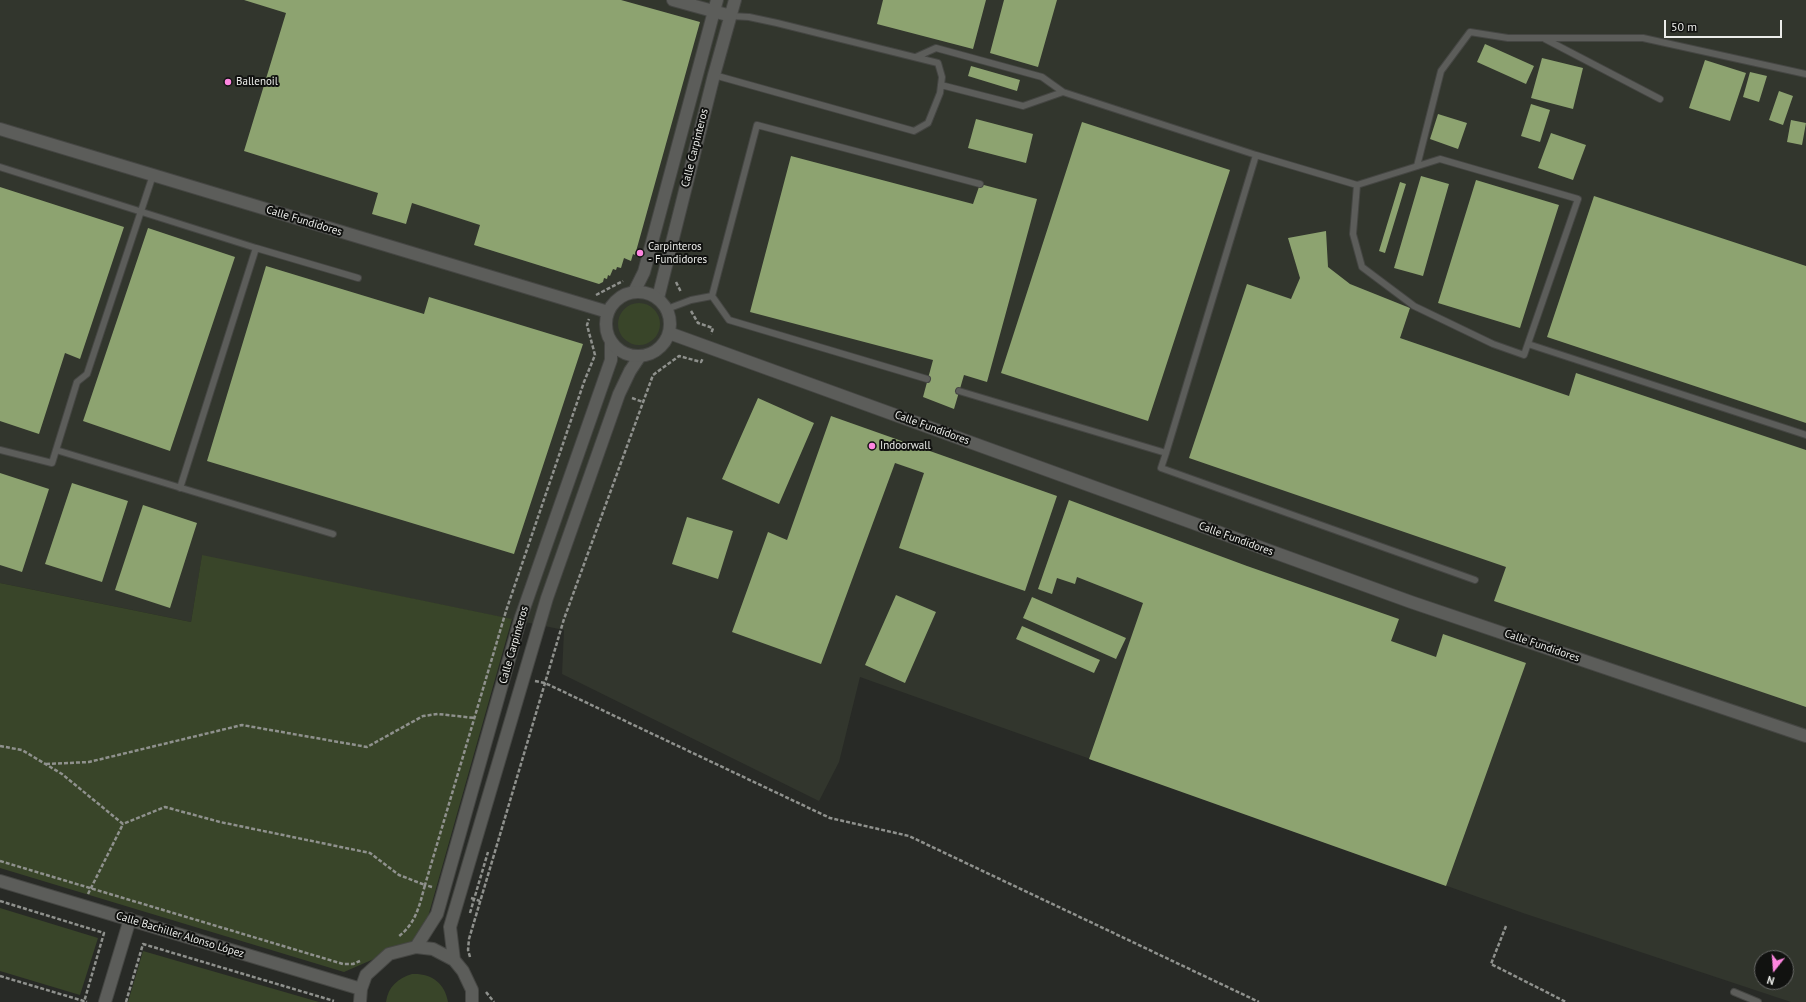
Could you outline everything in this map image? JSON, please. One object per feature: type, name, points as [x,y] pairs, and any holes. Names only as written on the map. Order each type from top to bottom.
[{"type":"street","points":[[672,0],[731,16]]},
{"type":"street","name":"Calle Carpinteros","points":[[634,292],[644,272],[717,0]]},
{"type":"street","name":"Calle Carpinteros","points":[[658,298],[714,74],[735,0]]},
{"type":"street","name":"Calle Fundidores","points":[[0,129],[608,312]]},
{"type":"street","points":[[634,292],[647,293],[658,298],[667,309],[670,319],[669,333],[663,345],[649,355],[640,356],[624,353],[611,342],[606,327],[608,312],[614,302],[623,295],[634,292]]},
{"type":"street","name":"Calle Fundidores","points":[[669,333],[1411,602],[1806,736]]},
{"type":"street","name":"Calle Carpinteros","points":[[416,947],[437,914],[521,617],[611,360],[611,342]]},
{"type":"street","name":"Calle Carpinteros","points":[[454,960],[450,927],[547,598],[619,394],[630,371],[640,356]]},
{"type":"street","name":"Calle Bachiller Alonso López","points":[[0,881],[361,989]]},
{"type":"street","points":[[105,1002],[130,920]]},
{"type":"street","points":[[360,1002],[361,989],[366,975],[389,954],[416,947],[433,950],[454,960],[463,971],[472,990],[472,1002]]},
{"type":"lane","points":[[714,74],[914,131],[928,122],[940,93],[942,77],[938,63],[777,23],[749,17],[731,16]]},
{"type":"lane","points":[[1416,166],[1441,72],[1470,32],[1508,38],[1643,38],[1806,74]]},
{"type":"lane","points":[[1544,38],[1660,99]]},
{"type":"lane","points":[[916,57],[936,48],[1042,77],[1063,92],[1256,155],[1357,185],[1440,159],[1578,199],[1524,355],[1493,344],[1414,306],[1362,267],[1353,234],[1357,185]]},
{"type":"lane","points":[[941,85],[1022,106],[1063,92]]},
{"type":"lane","points":[[712,296],[757,125],[980,184]]},
{"type":"lane","points":[[1256,155],[1161,468],[1475,580]]},
{"type":"lane","points":[[0,167],[256,248],[358,278]]},
{"type":"lane","points":[[0,450],[52,463],[76,382],[87,374],[153,175]]},
{"type":"lane","points":[[180,488],[256,248]]},
{"type":"lane","points":[[667,309],[691,300],[712,296]]},
{"type":"lane","points":[[712,296],[729,320],[928,380]]},
{"type":"lane","points":[[1528,344],[1806,435]]},
{"type":"lane","points":[[959,391],[1166,453]]},
{"type":"lane","points":[[56,450],[333,534]]},
{"type":"lane","points":[[1734,992],[1758,1002]]},
{"type":"path","points":[[536,688],[540,675]]},
{"type":"path","points":[[524,677],[545,683],[830,818],[909,836],[1259,1002]]},
{"type":"path","points":[[46,764],[89,762],[242,725],[367,747],[423,716],[438,714],[475,718]]},
{"type":"path","points":[[0,746],[22,750],[62,774],[124,824]]},
{"type":"path","points":[[90,888],[124,824],[165,807],[220,822],[370,853],[399,875],[425,885],[416,916],[406,931],[396,939]]},
{"type":"path","points":[[468,919],[490,847]]},
{"type":"path","points":[[0,862],[343,964],[353,964],[363,959]]},
{"type":"path","points":[[0,902],[104,932],[85,1002],[0,976]]},
{"type":"path","points":[[1506,926],[1491,964],[1566,1002]]},
{"type":"path","points":[[464,932],[471,934]]},
{"type":"path","points":[[126,1002],[144,944],[334,1001]]},
{"type":"shaded area","points":[[0,0],[1806,0],[1806,1002],[1791,1002],[1755,990],[1794,990],[1794,950],[1754,950],[1754,990],[1523,913],[860,677],[839,762],[819,801],[562,674],[564,630],[202,556],[191,622],[0,583]]},
{"type":"green space","points":[[635,303],[643,303],[651,306],[657,312],[660,324],[657,336],[651,342],[643,345],[635,345],[627,342],[621,336],[618,328],[618,320],[621,312],[627,306]]},
{"type":"green space","points":[[202,555],[512,619],[422,938],[344,972],[0,868],[0,583],[191,622]]},
{"type":"green space","points":[[0,908],[98,938],[80,995],[0,971]]},
{"type":"green space","points":[[143,951],[319,1002],[128,1002]]},
{"type":"green space","points":[[412,974],[425,975],[436,980],[444,989],[448,1002],[386,1002],[389,992],[394,984],[402,978]]},
{"type":"building","points":[[244,0],[621,0],[700,22],[635,255],[633,254],[631,261],[624,258],[621,268],[617,267],[616,270],[613,269],[610,276],[608,275],[607,279],[604,278],[603,282],[599,284],[474,245],[480,225],[412,203],[406,224],[372,214],[378,193],[244,151],[286,13]]},
{"type":"building","points":[[883,0],[986,0],[973,49],[877,24]]},
{"type":"building","points":[[1004,0],[1057,0],[1038,67],[990,53]]},
{"type":"building","points":[[1485,44],[1534,66],[1526,84],[1477,62]]},
{"type":"building","points":[[1542,58],[1583,68],[1573,109],[1531,98]]},
{"type":"building","points":[[1705,60],[1746,73],[1730,121],[1689,108]]},
{"type":"building","points":[[971,66],[1020,80],[1017,91],[968,76]]},
{"type":"building","points":[[1750,72],[1767,76],[1759,102],[1743,97]]},
{"type":"building","points":[[1779,91],[1793,96],[1783,125],[1769,120]]},
{"type":"building","points":[[1531,104],[1550,110],[1540,142],[1521,136]]},
{"type":"building","points":[[1438,114],[1467,123],[1458,149],[1430,139]]},
{"type":"building","points":[[976,119],[1033,134],[1026,163],[968,148]]},
{"type":"building","points":[[1791,120],[1806,123],[1802,145],[1787,142]]},
{"type":"building","points":[[1082,122],[1230,170],[1148,421],[1001,373]]},
{"type":"building","points":[[1551,133],[1586,145],[1573,180],[1538,168]]},
{"type":"building","points":[[791,156],[973,204],[980,184],[1037,199],[987,382],[964,375],[954,409],[923,397],[933,360],[750,312]]},
{"type":"building","points":[[1421,176],[1449,184],[1423,276],[1394,268]]},
{"type":"building","points":[[1476,180],[1559,205],[1520,328],[1438,303]]},
{"type":"building","points":[[1400,182],[1406,184],[1385,253],[1379,251]]},
{"type":"building","points":[[0,187],[124,227],[80,359],[65,353],[39,434],[0,421]]},
{"type":"building","points":[[1594,196],[1806,266],[1806,423],[1547,337]]},
{"type":"building","points":[[148,228],[235,257],[170,451],[83,421]]},
{"type":"building","points":[[1326,231],[1328,267],[1350,284],[1410,308],[1400,338],[1569,396],[1576,373],[1806,450],[1806,707],[1494,601],[1506,567],[1189,458],[1247,284],[1291,299],[1300,278],[1288,238]]},
{"type":"building","points":[[266,266],[424,314],[429,297],[583,344],[514,554],[207,461]]},
{"type":"building","points":[[758,398],[814,423],[779,504],[722,479]]},
{"type":"building","points":[[831,416],[1057,496],[1025,591],[899,548],[924,473],[895,463],[821,664],[732,632],[768,532],[787,540]]},
{"type":"building","points":[[0,473],[49,489],[22,572],[0,565]]},
{"type":"building","points":[[72,483],[128,501],[102,582],[45,564]]},
{"type":"building","points":[[1069,500],[1247,566],[1399,619],[1391,641],[1436,657],[1443,634],[1526,663],[1446,886],[1089,759],[1143,603],[1077,577],[1075,584],[1057,578],[1052,594],[1038,589]]},
{"type":"building","points":[[143,505],[197,523],[170,608],[115,590]]},
{"type":"building","points":[[687,517],[733,531],[718,579],[672,564]]},
{"type":"building","points":[[896,595],[936,612],[905,683],[865,665]]},
{"type":"building","points":[[1032,597],[1126,638],[1116,659],[1023,618]]},
{"type":"building","points":[[1022,626],[1100,660],[1094,673],[1016,639]]},
{"type":"place","name":"Ballenoil","points":[[228,82]]},
{"type":"place","name":"Carpinteros - Fundidores","points":[[640,253]]},
{"type":"place","name":"Indoorwall","points":[[872,446]]}]
